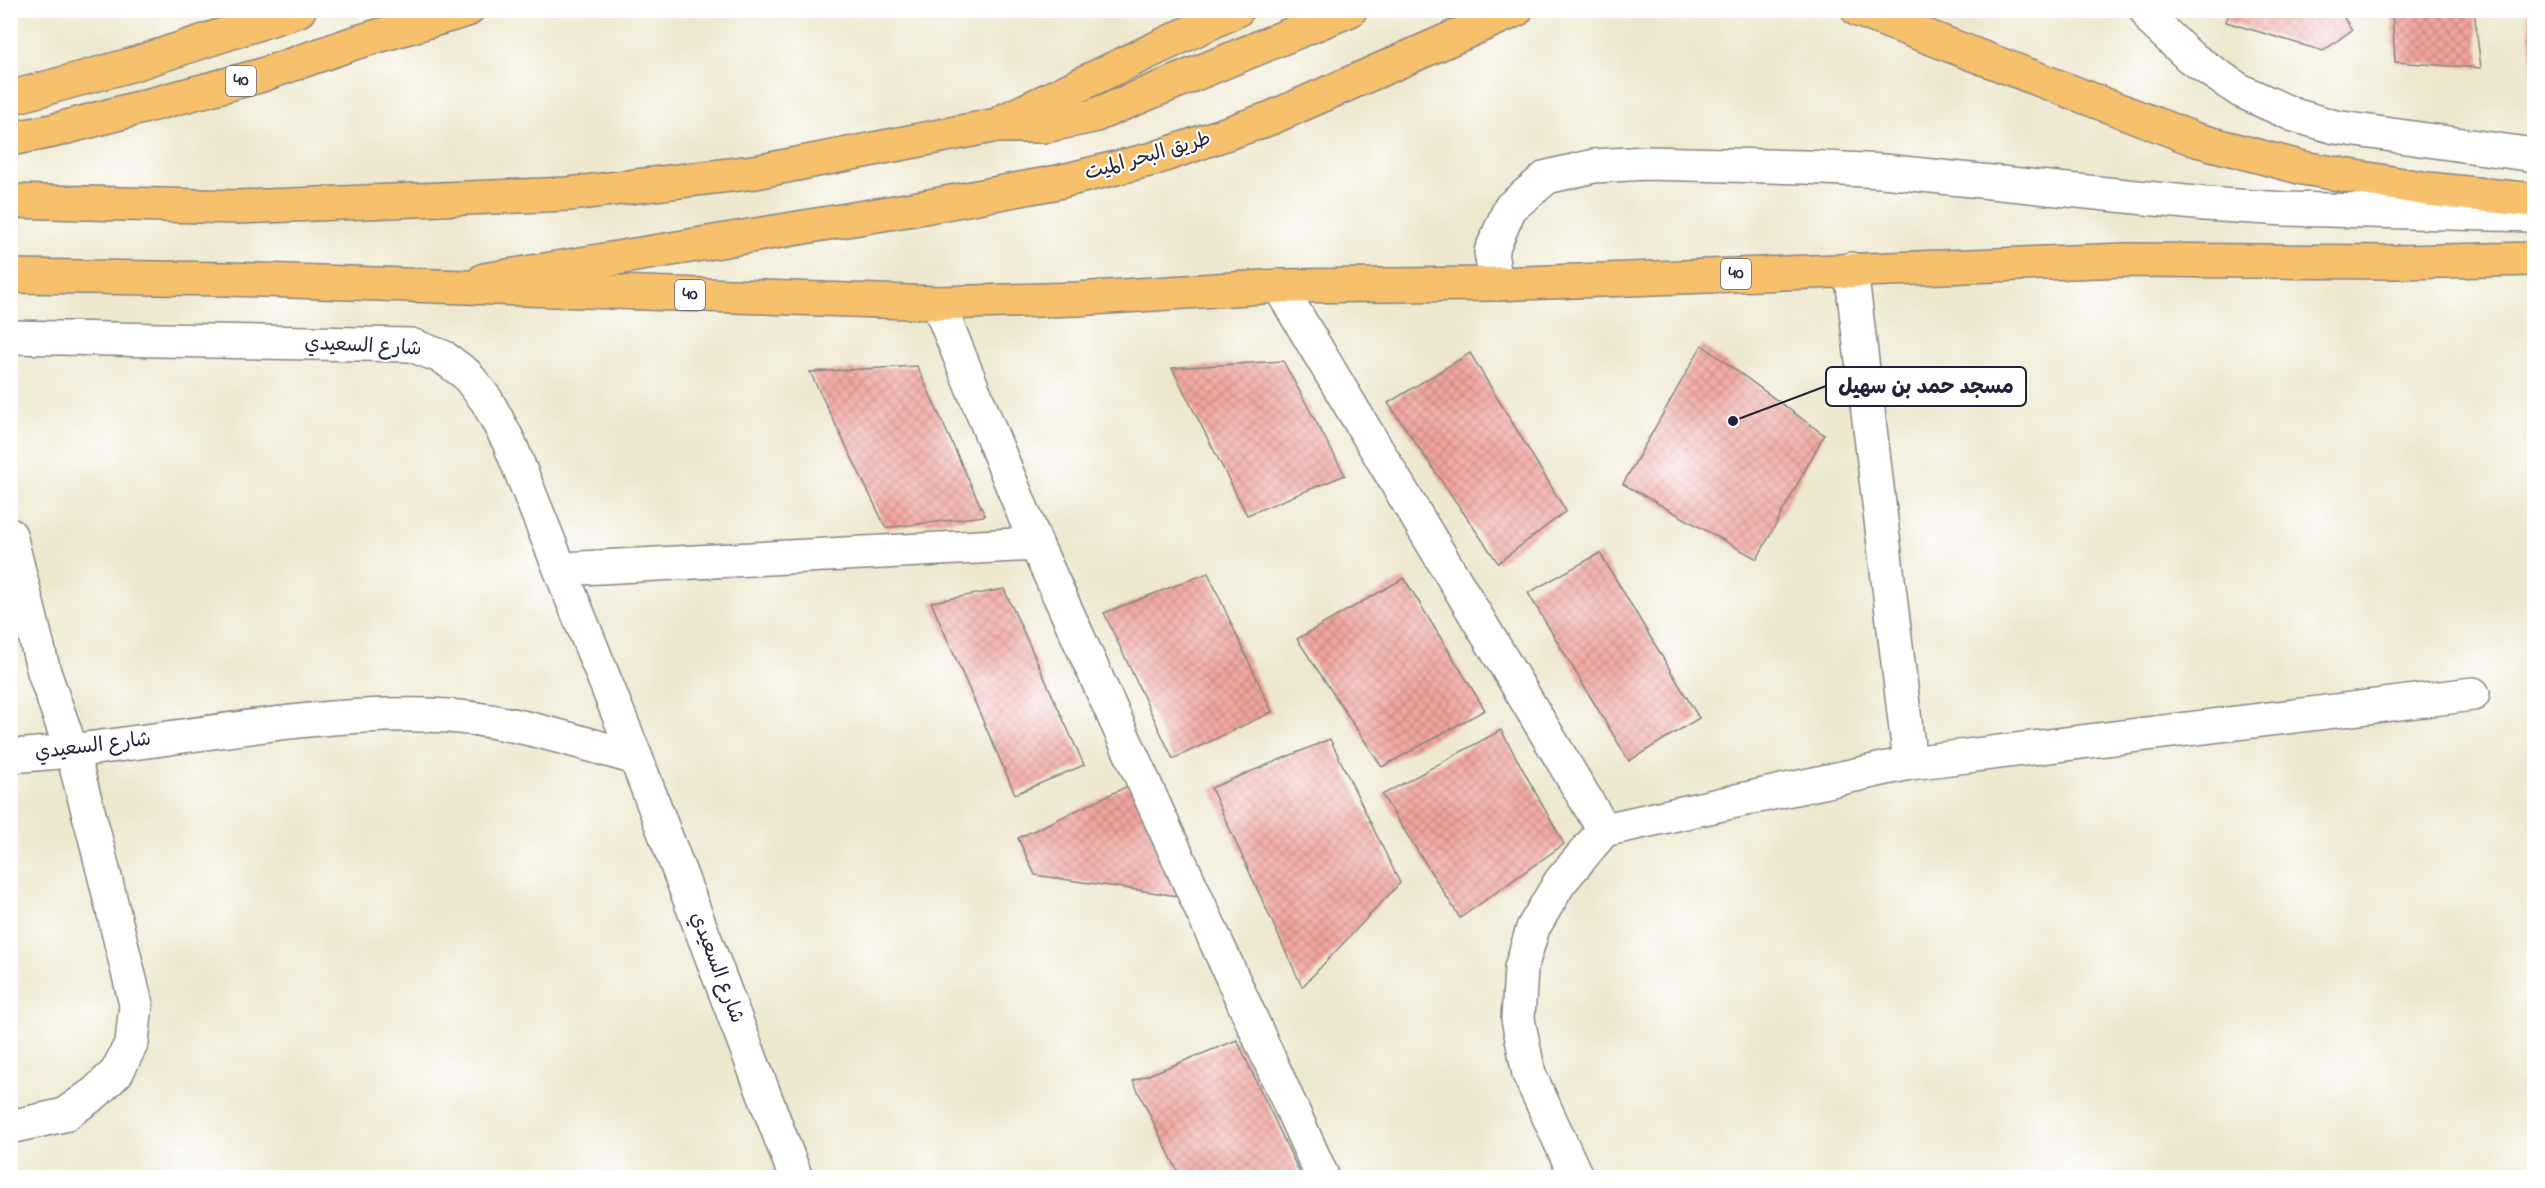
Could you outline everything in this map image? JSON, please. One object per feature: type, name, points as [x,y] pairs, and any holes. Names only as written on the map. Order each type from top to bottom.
[{"type":"main road","points":[[10,98],[134,64],[299,10]]},
{"type":"main road","name":"40","points":[[10,139],[52,131],[259,76],[354,43],[467,10]]},
{"type":"main road","points":[[992,126],[1237,10]]},
{"type":"main road","points":[[10,201],[238,207],[569,194],[755,172],[992,126],[1045,126],[1093,116],[1350,10]]},
{"type":"main road","name":"طريق البحر الميت","points":[[442,286],[760,235],[1058,182],[1153,159],[1272,118],[1516,10]]},
{"type":"main road","points":[[1858,10],[2197,140],[2303,168],[2427,189],[2535,200]]},
{"type":"main road","name":"40","points":[[10,276],[442,286],[938,303],[1077,298],[1279,286],[1496,284],[2125,260],[2398,262],[2535,260]]},
{"type":"street","points":[[2146,10],[2153,22],[2190,57],[2241,91],[2294,115],[2335,127],[2535,155]]},
{"type":"street","points":[[1496,284],[1491,252],[1510,208],[1547,177],[1594,166],[1646,163],[1815,167],[1895,172],[2205,204],[2285,209],[2535,215]]},
{"type":"street","points":[[1851,269],[1910,763]]},
{"type":"street","points":[[1279,286],[1604,830]]},
{"type":"street","points":[[938,303],[1036,544],[1323,1178]]},
{"type":"street","name":"شارع السعيدي","points":[[10,337],[411,345],[427,349],[443,357],[466,375],[487,401],[509,442],[562,569],[796,1178]]},
{"type":"street","points":[[10,535],[44,672],[72,752],[135,1004],[132,1042],[117,1072],[88,1098],[64,1115],[10,1127]]},
{"type":"street","points":[[562,569],[1036,544]]},
{"type":"street","points":[[1577,1178],[1529,1074],[1518,1020],[1521,968],[1533,928],[1560,882],[1604,830],[1910,763],[2473,694]]},
{"type":"street","name":"شارع السعيدي","points":[[10,756],[72,752],[353,716],[430,715],[537,730],[636,758]]},
{"type":"building","points":[[2230,10],[2339,10],[2352,30],[2323,51],[2226,22]]},
{"type":"building","points":[[2392,10],[2474,10],[2481,68],[2395,62]]},
{"type":"building","points":[[2528,10],[2534,10],[2534,73],[2533,73]]},
{"type":"building","points":[[1702,345],[1824,435],[1757,559],[1623,484]]},
{"type":"building","points":[[1470,353],[1566,511],[1498,563],[1388,403]]},
{"type":"building","points":[[1283,361],[1345,475],[1247,515],[1172,368]]},
{"type":"building","points":[[917,366],[985,516],[886,528],[810,372]]},
{"type":"building","points":[[1600,553],[1699,718],[1629,761],[1528,593]]},
{"type":"building","points":[[1208,573],[1272,712],[1173,759],[1104,613]]},
{"type":"building","points":[[1404,578],[1485,710],[1382,767],[1297,639]]},
{"type":"building","points":[[1004,589],[1084,765],[1015,794],[931,602]]},
{"type":"building","points":[[1501,730],[1564,844],[1460,918],[1382,795]]},
{"type":"building","points":[[1330,739],[1400,883],[1302,987],[1211,788]]},
{"type":"building","points":[[1130,785],[1185,897],[1035,875],[1018,838]]},
{"type":"building","points":[[1237,1040],[1302,1178],[1181,1178],[1133,1081]]},
{"type":"place","name":"مسجد حمد بن سهيل","points":[[1733,421]]}]
